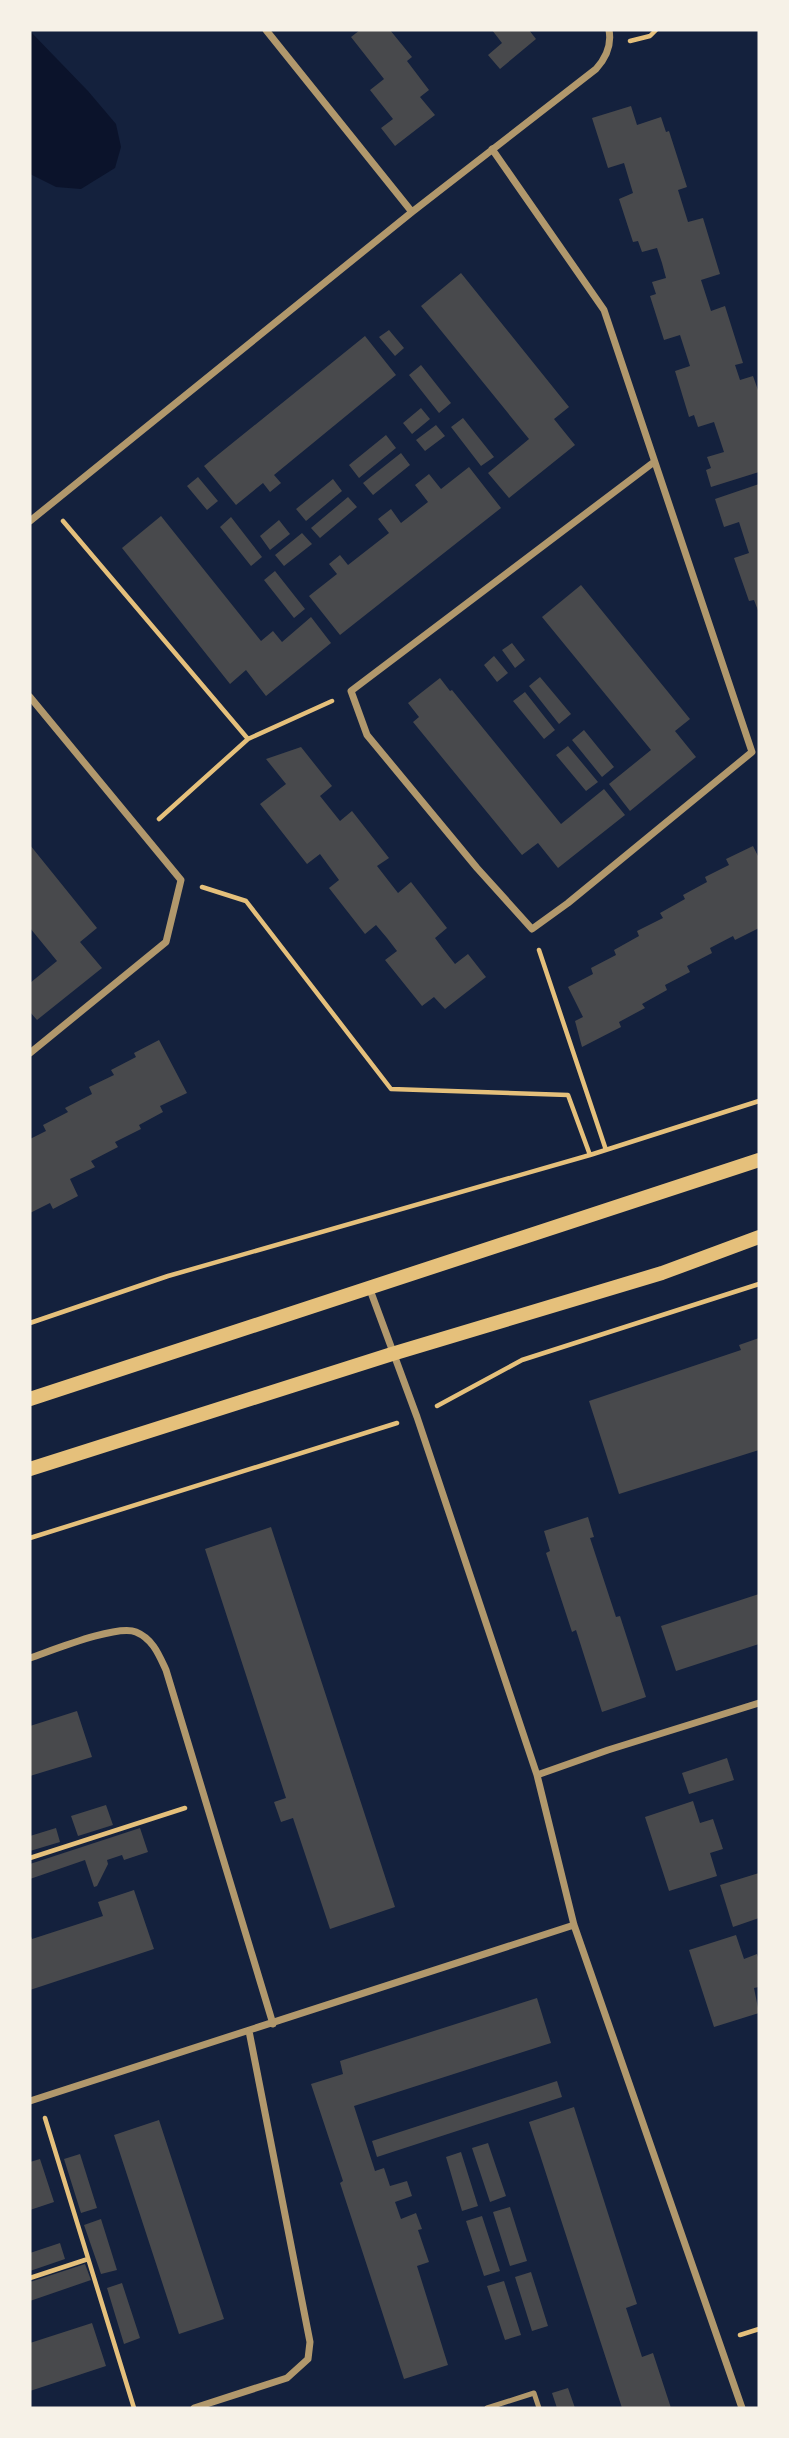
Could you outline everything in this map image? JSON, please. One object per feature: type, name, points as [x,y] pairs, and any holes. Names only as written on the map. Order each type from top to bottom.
[{"type":"main road","points":[[30,1399],[759,1160]]},
{"type":"main road","points":[[30,1469],[392,1354],[662,1273],[759,1237]]},
{"type":"street","points":[[266,30],[412,212]]},
{"type":"street","points":[[30,521],[412,212],[596,69],[609,48],[609,30]]},
{"type":"street","points":[[492,149],[604,310],[752,752],[568,903],[532,929],[477,868],[367,735],[351,691],[654,462]]},
{"type":"street","points":[[30,697],[181,880],[166,942],[30,1053]]},
{"type":"street","points":[[369,1287],[417,1417],[537,1775],[574,1925],[743,2408]]},
{"type":"street","points":[[30,1658],[110,1632],[135,1631],[154,1646],[166,1670],[273,2024]]},
{"type":"street","points":[[537,1775],[759,1703]]},
{"type":"street","points":[[30,2101],[574,1925]]},
{"type":"street","points":[[194,2408],[287,2378],[308,2359],[310,2342],[249,2031]]},
{"type":"lane","points":[[486,2408],[534,2393],[539,2408]]},
{"type":"path","points":[[50,506],[248,739]]},
{"type":"path","points":[[143,833],[248,739],[351,691]]},
{"type":"path","points":[[181,880],[246,901],[391,1089],[568,1096],[590,1155]]},
{"type":"path","points":[[532,929],[606,1150]]},
{"type":"path","points":[[30,1323],[168,1276],[590,1155],[759,1101]]},
{"type":"path","points":[[30,1858],[206,1801]]},
{"type":"path","points":[[38,2098],[134,2408]]},
{"type":"path","points":[[30,2278],[88,2259]]},
{"type":"water","points":[[30,31],[116,124],[121,147],[115,168],[81,189],[56,187],[30,174]]},
{"type":"building","points":[[360,30],[390,30],[412,57],[407,61],[429,90],[420,97],[435,115],[395,146],[381,128],[393,119],[370,90],[384,79],[351,37]]},
{"type":"building","points":[[492,30],[529,30],[536,39],[500,69],[488,55],[502,43]]},
{"type":"building","points":[[631,106],[637,125],[661,117],[666,132],[669,131],[687,187],[678,190],[688,222],[703,218],[720,274],[701,280],[711,311],[725,306],[743,363],[735,365],[740,380],[753,376],[759,393],[759,472],[711,487],[706,470],[711,468],[707,457],[724,452],[714,422],[698,427],[694,415],[689,417],[675,371],[690,366],[680,335],[664,340],[650,296],[656,294],[652,282],[666,278],[662,263],[657,248],[642,252],[638,241],[633,242],[619,199],[633,193],[624,163],[608,168],[592,118]]},
{"type":"building","points":[[461,273],[569,407],[554,419],[575,445],[509,498],[488,473],[529,439],[421,306]]},
{"type":"building","points":[[389,330],[404,348],[395,356],[379,337]]},
{"type":"building","points":[[365,336],[396,375],[274,475],[281,483],[270,492],[263,483],[236,505],[204,466]]},
{"type":"building","points":[[421,365],[451,403],[439,413],[409,375]]},
{"type":"building","points":[[421,408],[430,419],[412,434],[403,423]]},
{"type":"building","points":[[463,418],[494,457],[481,466],[451,427]]},
{"type":"building","points":[[436,425],[445,436],[425,451],[416,440]]},
{"type":"building","points":[[386,435],[396,448],[359,478],[349,465]]},
{"type":"building","points":[[401,453],[410,465],[373,495],[363,483]]},
{"type":"building","points":[[469,467],[501,508],[340,635],[309,596],[337,574],[329,564],[340,555],[348,565],[389,533],[378,519],[391,509],[401,523],[428,502],[415,485],[429,474],[441,489]]},
{"type":"building","points":[[198,477],[218,501],[207,510],[187,486]]},
{"type":"building","points":[[333,479],[342,491],[306,521],[296,509]]},
{"type":"building","points":[[759,484],[759,613],[754,600],[749,601],[734,558],[749,553],[739,522],[724,527],[715,499]]},
{"type":"building","points":[[348,497],[357,507],[320,538],[311,528]]},
{"type":"building","points":[[161,516],[261,641],[273,631],[282,642],[311,617],[331,643],[266,696],[246,670],[230,684],[122,548]]},
{"type":"building","points":[[231,517],[262,557],[251,566],[220,527]]},
{"type":"building","points":[[279,520],[290,534],[270,550],[260,536]]},
{"type":"building","points":[[302,533],[312,544],[284,566],[275,555]]},
{"type":"building","points":[[275,571],[305,609],[294,618],[264,580]]},
{"type":"building","points":[[581,585],[690,719],[675,731],[696,757],[630,811],[609,784],[651,750],[542,617]]},
{"type":"building","points":[[512,643],[525,660],[515,668],[502,650]]},
{"type":"building","points":[[494,656],[508,673],[497,682],[484,665]]},
{"type":"building","points":[[540,677],[571,714],[559,724],[529,686]]},
{"type":"building","points":[[440,678],[561,824],[604,789],[625,815],[558,868],[538,843],[522,855],[413,722],[419,717],[408,703]]},
{"type":"building","points":[[525,692],[555,730],[544,739],[513,701]]},
{"type":"building","points":[[584,730],[614,767],[602,777],[572,740]]},
{"type":"building","points":[[568,746],[598,782],[586,791],[556,755]]},
{"type":"building","points":[[301,747],[332,786],[320,796],[340,821],[352,811],[389,858],[377,866],[398,893],[411,882],[447,928],[435,938],[455,964],[468,954],[486,977],[445,1009],[434,997],[422,1006],[385,960],[397,951],[387,938],[376,925],[365,934],[329,888],[339,880],[320,854],[307,864],[260,804],[286,784],[266,759]]},
{"type":"building","points":[[30,845],[97,928],[80,942],[102,968],[37,1020],[30,1012],[30,983],[57,961],[30,928]]},
{"type":"building","points":[[753,846],[759,858],[759,928],[735,940],[733,936],[710,948],[712,953],[687,966],[690,972],[665,985],[667,990],[642,1004],[645,1008],[619,1022],[621,1027],[582,1047],[575,1021],[583,1017],[568,987],[593,974],[591,968],[616,955],[614,950],[639,936],[637,931],[663,918],[660,913],[685,899],[683,895],[707,882],[705,877],[729,865],[726,859]]},
{"type":"building","points":[[159,1040],[187,1093],[160,1106],[163,1112],[139,1125],[141,1129],[115,1142],[118,1147],[91,1161],[95,1167],[70,1179],[78,1196],[53,1209],[50,1203],[30,1213],[30,1139],[46,1131],[43,1125],[68,1112],[65,1108],[92,1094],[89,1087],[114,1075],[111,1070],[136,1057],[134,1053]]},
{"type":"building","points":[[759,1338],[759,1450],[619,1494],[589,1401],[741,1350],[739,1345]]},
{"type":"building","points":[[588,1517],[594,1537],[590,1538],[616,1617],[620,1616],[646,1697],[602,1712],[576,1630],[572,1632],[546,1553],[550,1551],[544,1531]]},
{"type":"building","points":[[271,1527],[395,1907],[330,1929],[293,1818],[281,1822],[274,1802],[286,1798],[205,1549]]},
{"type":"building","points":[[759,1594],[759,1644],[676,1671],[661,1626]]},
{"type":"building","points":[[77,1711],[92,1757],[30,1776],[30,1726]]},
{"type":"building","points":[[727,1758],[734,1780],[689,1794],[682,1773]]},
{"type":"building","points":[[693,1801],[700,1823],[713,1819],[723,1849],[710,1853],[717,1876],[669,1891],[645,1817]]},
{"type":"building","points":[[106,1805],[113,1825],[78,1836],[71,1816]]},
{"type":"building","points":[[56,1828],[60,1842],[30,1851],[30,1836]]},
{"type":"building","points":[[140,1828],[148,1852],[124,1860],[122,1855],[107,1860],[108,1864],[97,1886],[94,1887],[85,1860],[30,1879],[30,1864]]},
{"type":"building","points":[[759,1873],[759,1918],[733,1927],[720,1885]]},
{"type":"building","points":[[134,1890],[154,1949],[30,1990],[30,1934],[32,1939],[103,1916],[98,1902]]},
{"type":"building","points":[[736,1935],[744,1959],[757,1954],[759,1960],[759,1987],[754,1988],[759,2013],[714,2027],[689,1950]]},
{"type":"building","points":[[537,1998],[551,2043],[354,2106],[375,2171],[384,2168],[390,2186],[407,2181],[412,2196],[395,2202],[401,2219],[416,2213],[422,2229],[418,2230],[429,2262],[417,2266],[448,2365],[404,2379],[340,2183],[343,2181],[311,2084],[343,2074],[340,2061]]},
{"type":"building","points":[[557,2081],[562,2097],[377,2157],[372,2141]]},
{"type":"building","points":[[574,2107],[637,2304],[626,2308],[642,2357],[653,2353],[671,2408],[622,2408],[529,2122]]},
{"type":"building","points":[[159,2120],[224,2319],[179,2334],[114,2135]]},
{"type":"building","points":[[488,2143],[506,2196],[490,2202],[472,2148]]},
{"type":"building","points":[[461,2152],[478,2206],[462,2211],[446,2157]]},
{"type":"building","points":[[80,2154],[97,2208],[81,2213],[64,2159]]},
{"type":"building","points":[[40,2159],[54,2202],[30,2210],[30,2162]]},
{"type":"building","points":[[510,2207],[527,2261],[510,2266],[493,2212]]},
{"type":"building","points":[[482,2216],[500,2271],[484,2276],[466,2221]]},
{"type":"building","points":[[101,2219],[117,2270],[101,2274],[84,2225]]},
{"type":"building","points":[[60,2243],[65,2259],[30,2271],[30,2253]]},
{"type":"building","points":[[85,2264],[91,2280],[30,2301],[30,2282]]},
{"type":"building","points":[[531,2272],[548,2326],[532,2331],[515,2277]]},
{"type":"building","points":[[504,2281],[521,2335],[505,2340],[487,2286]]},
{"type":"building","points":[[122,2283],[140,2338],[124,2344],[107,2288]]},
{"type":"building","points":[[92,2323],[106,2366],[30,2391],[30,2343]]},
{"type":"building","points":[[568,2388],[575,2408],[557,2408],[552,2393]]}]
